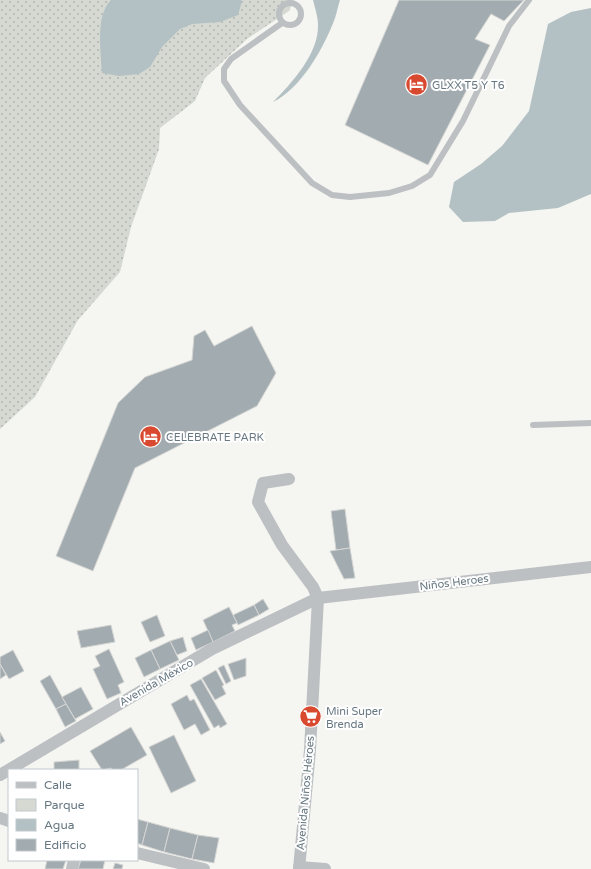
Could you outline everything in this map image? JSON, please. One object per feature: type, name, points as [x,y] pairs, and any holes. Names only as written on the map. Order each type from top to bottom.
[{"type":"street","points":[[289,479],[263,483],[258,502],[282,545],[313,587],[318,598]]},
{"type":"street","name":"Niños Heroes","points":[[318,598],[591,567]]},
{"type":"street","name":"Avenida México","points":[[10,769],[212,649],[318,598]]},
{"type":"street","name":"Avenida Niños Héroes","points":[[299,868],[310,750],[318,598]]},
{"type":"street","points":[[138,853],[204,869]]},
{"type":"street","points":[[299,868],[325,869]]},
{"type":"lane","points":[[282,23],[231,59],[224,69],[224,81],[240,105],[312,183],[332,195],[350,197],[412,186],[430,175],[463,121],[509,26],[529,0]]},
{"type":"lane","points":[[285,2],[297,6],[300,11],[300,18],[296,23],[289,25],[282,23],[279,17],[279,10],[285,2]]},
{"type":"lane","points":[[533,425],[591,423]]},
{"type":"green space","points":[[0,0],[294,0],[289,11],[247,39],[205,78],[195,101],[160,128],[159,149],[131,227],[120,272],[78,320],[35,397],[0,429]]},
{"type":"water","points":[[111,0],[242,1],[238,15],[220,22],[192,24],[180,29],[162,47],[150,67],[139,74],[119,76],[102,73],[100,45],[101,25],[106,7]]},
{"type":"water","points":[[313,0],[340,0],[331,29],[311,66],[293,87],[273,102],[296,77],[314,46],[318,25]]},
{"type":"water","points":[[591,8],[591,194],[558,208],[509,213],[495,221],[463,222],[449,207],[454,182],[481,164],[502,146],[529,111],[548,24],[571,12]]},
{"type":"building","name":"GLXX T5 Y T6","points":[[399,0],[524,0],[504,21],[491,14],[475,39],[490,45],[428,165],[345,125]]},
{"type":"building","name":"CELEBRATE PARK","points":[[252,326],[276,373],[257,406],[135,468],[93,571],[56,556],[118,403],[145,377],[192,360],[194,336],[205,330],[214,346]]},
{"type":"building","points":[[345,509],[350,548],[336,550],[331,511]]},
{"type":"building","points":[[350,548],[355,578],[344,579],[330,551]]},
{"type":"building","points":[[263,599],[269,609],[259,615],[254,605]]},
{"type":"building","points":[[254,605],[259,615],[238,625],[233,615]]},
{"type":"building","points":[[229,607],[237,623],[232,625],[235,631],[213,642],[203,620]]},
{"type":"building","points":[[157,615],[165,636],[150,642],[141,622]]},
{"type":"building","points":[[111,625],[115,642],[81,648],[77,631]]},
{"type":"building","points":[[208,630],[213,642],[196,650],[191,638]]},
{"type":"building","points":[[183,637],[187,651],[177,655],[170,641]]},
{"type":"building","points":[[170,641],[179,660],[160,669],[151,650]]},
{"type":"building","points":[[109,649],[124,682],[118,685],[121,693],[107,699],[93,669],[100,666],[95,656]]},
{"type":"building","points":[[13,650],[24,671],[9,679],[0,664],[0,657]]},
{"type":"building","points":[[151,650],[160,669],[144,677],[135,658]]},
{"type":"building","points":[[246,658],[246,676],[234,680],[228,664]]},
{"type":"building","points":[[0,664],[6,675],[0,679]]},
{"type":"building","points":[[224,665],[231,681],[226,684],[218,668]]},
{"type":"building","points":[[216,670],[224,685],[222,686],[226,694],[215,700],[202,678]]},
{"type":"building","points":[[50,675],[66,704],[56,709],[40,681]]},
{"type":"building","points":[[201,679],[227,724],[220,728],[219,725],[214,728],[190,685]]},
{"type":"building","points":[[81,687],[93,709],[75,719],[62,697]]},
{"type":"building","points":[[187,695],[190,701],[194,699],[210,730],[201,735],[195,724],[184,730],[171,704]]},
{"type":"building","points":[[66,704],[76,721],[65,727],[56,709]]},
{"type":"building","points":[[131,727],[147,755],[123,769],[101,769],[90,751]]},
{"type":"building","points":[[0,732],[5,741],[0,744]]},
{"type":"building","points":[[174,735],[196,781],[171,793],[149,747]]},
{"type":"building","points":[[79,760],[79,769],[54,769],[54,762]]},
{"type":"building","points":[[138,819],[148,822],[142,845],[138,843]]},
{"type":"building","points":[[148,822],[170,828],[164,852],[142,845]]},
{"type":"building","points":[[170,828],[198,835],[192,859],[164,852]]},
{"type":"building","points":[[198,835],[219,838],[214,863],[192,859]]},
{"type":"building","points":[[47,861],[66,861],[63,869],[45,869]]},
{"type":"building","points":[[81,861],[105,861],[103,869],[78,869]]},
{"type":"building","points":[[115,863],[123,865],[122,869],[113,869]]},
{"type":"place","name":"GLXX T5 Y T6","points":[[416,85]]},
{"type":"place","name":"CELEBRATE PARK","points":[[150,437]]},
{"type":"place","name":"Mini Super Brenda","points":[[310,717]]}]
